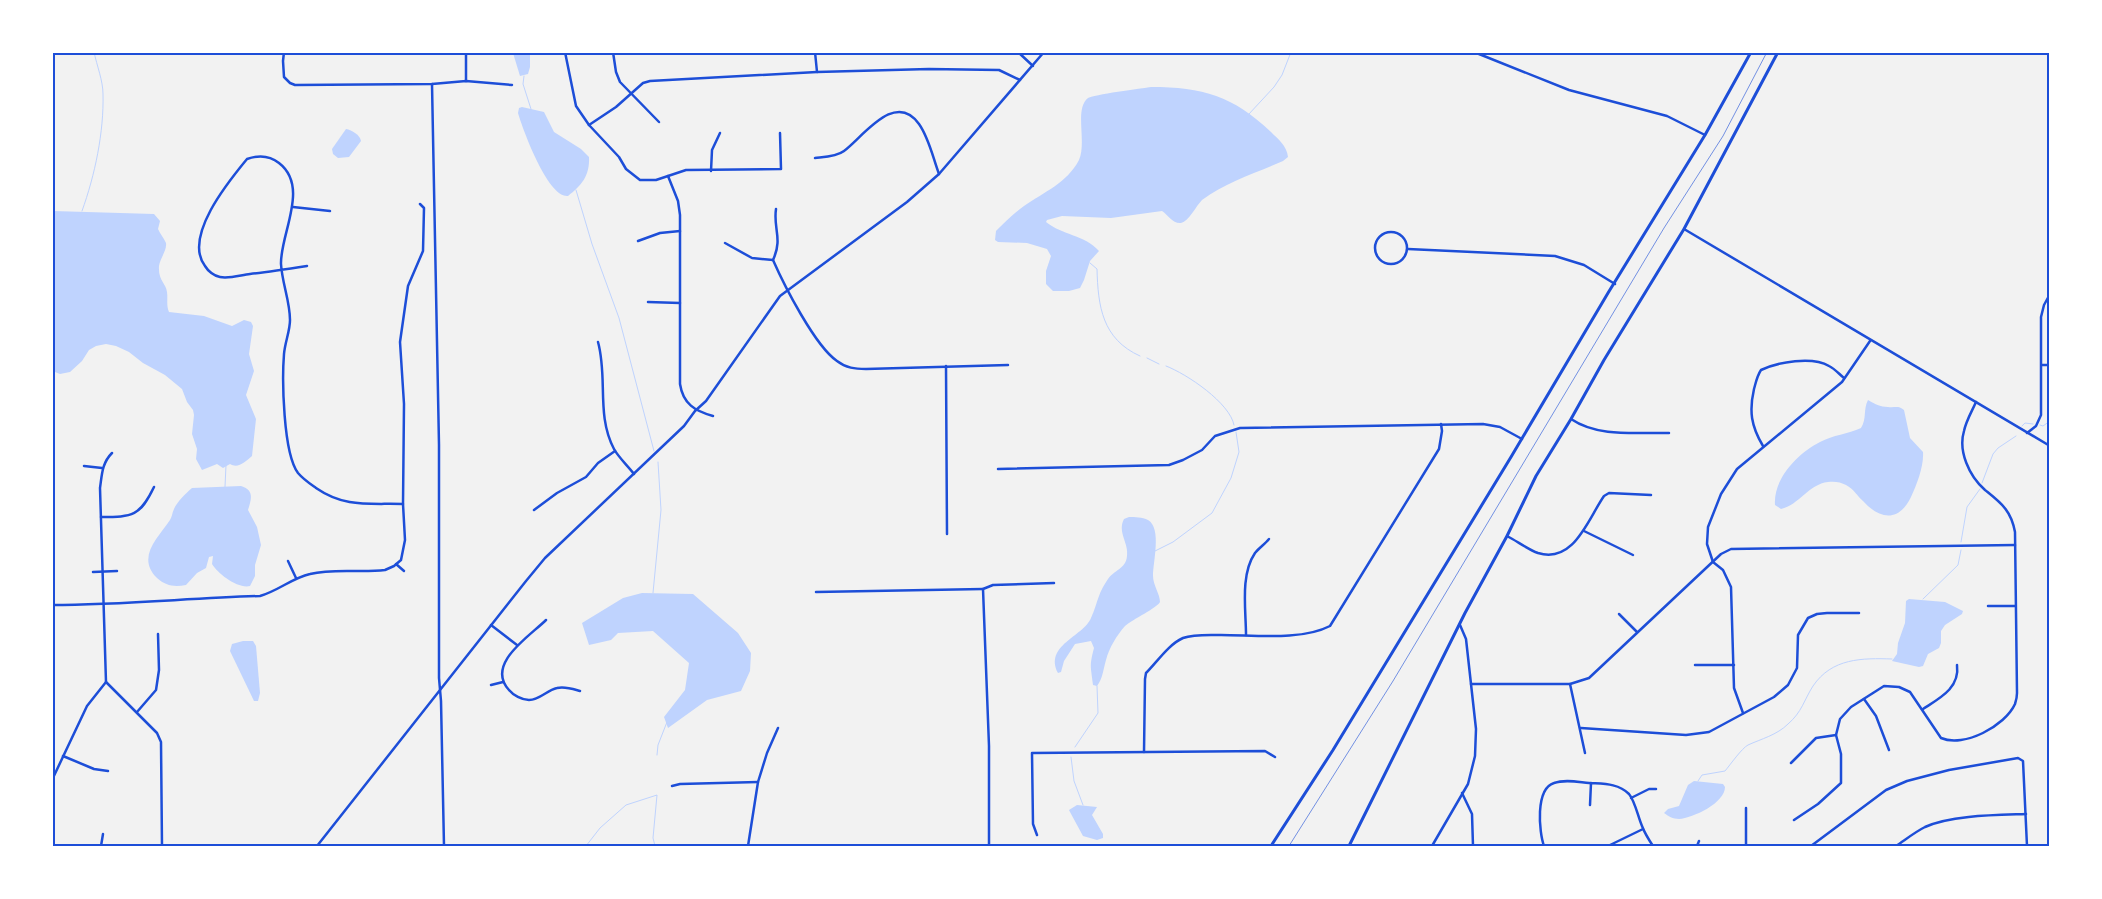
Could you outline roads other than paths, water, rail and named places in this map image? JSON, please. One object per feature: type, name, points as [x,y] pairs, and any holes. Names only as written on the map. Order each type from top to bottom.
[{"type":"main road","points":[[1271,846],[1333,750],[1522,439],[1705,135],[1751,52]]},
{"type":"main road","points":[[1349,846],[1536,476],[1571,419],[1599,367],[1684,229],[1778,52]]},
{"type":"street","points":[[284,52],[282,73],[286,81],[290,83],[432,84],[466,81],[512,85]]},
{"type":"street","points":[[466,52],[466,81]]},
{"type":"street","points":[[565,52],[576,106],[589,125],[619,157],[626,170],[640,180],[649,182],[686,170],[781,169],[780,133]]},
{"type":"street","points":[[613,52],[618,79],[630,94],[659,122]]},
{"type":"street","points":[[816,52],[817,72]]},
{"type":"street","points":[[1018,52],[1033,66]]},
{"type":"street","points":[[317,846],[545,558],[684,426],[715,390],[753,333],[786,290],[907,202],[939,174],[1044,52]]},
{"type":"street","points":[[1474,52],[1567,90],[1667,116],[1705,135]]},
{"type":"street","points":[[589,125],[612,110],[643,84],[650,81],[817,72],[994,69],[1008,73],[1020,80]]},
{"type":"street","points":[[432,84],[440,690],[444,846]]},
{"type":"street","points":[[814,158],[832,156],[843,152],[879,119],[888,114],[900,113],[911,116],[919,124],[939,174]]},
{"type":"street","points":[[711,171],[712,150],[720,133]]},
{"type":"street","points":[[307,266],[282,270],[228,277],[215,275],[206,268],[200,259],[199,240],[206,218],[247,159],[255,156],[271,158],[285,167],[293,195],[293,207],[283,248],[282,270],[290,321],[284,354],[283,387],[289,450],[294,466],[306,481],[322,492],[343,502],[403,504]]},
{"type":"street","points":[[668,176],[678,201],[680,232],[680,384],[683,396],[695,411],[713,416]]},
{"type":"street","points":[[52,605],[105,605],[189,598],[260,596],[271,593],[296,578],[319,572],[384,570],[401,560],[405,540],[403,504],[404,404],[400,342],[408,286],[423,251],[424,208],[420,204]]},
{"type":"street","points":[[293,207],[330,211]]},
{"type":"street","points":[[776,209],[774,216],[778,228],[778,246],[773,260],[786,290],[825,350],[832,358],[845,367],[866,370],[946,366],[1008,366]]},
{"type":"street","points":[[1684,229],[2050,446]]},
{"type":"street","points":[[1394,231],[1401,234],[1408,249],[1399,261],[1388,264],[1378,260],[1375,255],[1374,244],[1381,234],[1394,231]]},
{"type":"street","points":[[638,241],[660,232],[680,232]]},
{"type":"street","points":[[724,243],[752,258],[773,260]]},
{"type":"street","points":[[1408,249],[1555,256],[1584,265],[1615,284]]},
{"type":"street","points":[[2027,433],[2036,426],[2041,415],[2041,317],[2044,305],[2050,294]]},
{"type":"street","points":[[648,302],[680,303]]},
{"type":"street","points":[[1743,713],[1734,688],[1731,587],[1723,570],[1713,562],[1707,544],[1706,533],[1721,494],[1737,469],[1762,446],[1830,392],[1844,378],[1870,341]]},
{"type":"street","points":[[598,342],[604,376],[602,386],[603,415],[606,429],[615,451],[634,474]]},
{"type":"street","points":[[1762,446],[1752,424],[1750,412],[1760,370],[1782,362],[1820,362],[1830,366],[1844,378]]},
{"type":"street","points":[[2042,365],[2050,365]]},
{"type":"street","points":[[946,366],[947,534]]},
{"type":"street","points":[[1794,820],[1818,804],[1841,782],[1841,754],[1836,735],[1844,712],[1884,686],[1899,687],[1910,692],[1923,709],[1940,738],[1945,740],[1968,740],[2000,722],[2014,705],[2018,693],[2014,526],[2007,510],[2000,501],[1976,481],[1963,453],[1963,432],[1976,402]]},
{"type":"street","points":[[1571,419],[1587,427],[1604,431],[1670,433]]},
{"type":"street","points":[[1144,752],[1144,679],[1146,673],[1182,638],[1200,635],[1281,636],[1318,632],[1330,626],[1439,449],[1441,424]]},
{"type":"street","points":[[998,469],[1169,465],[1184,460],[1202,450],[1215,436],[1240,428],[1483,424],[1500,427],[1522,439]]},
{"type":"street","points":[[534,510],[557,493],[586,477],[598,463],[615,451]]},
{"type":"street","points":[[52,780],[87,706],[106,682],[101,517],[102,468],[112,452]]},
{"type":"street","points":[[84,466],[102,468]]},
{"type":"street","points":[[101,517],[121,517],[138,512],[147,502],[154,487]]},
{"type":"street","points":[[1507,536],[1532,550],[1548,554],[1566,550],[1584,531],[1604,496],[1609,493],[1651,495]]},
{"type":"street","points":[[1584,531],[1633,555]]},
{"type":"street","points":[[1246,635],[1246,581],[1255,553],[1269,539]]},
{"type":"street","points":[[1471,684],[1570,684],[1584,681],[1594,675],[1637,632],[1713,562],[1726,551],[1737,548],[2015,545]]},
{"type":"street","points":[[288,561],[296,578]]},
{"type":"street","points":[[396,564],[404,570]]},
{"type":"street","points":[[93,572],[117,571]]},
{"type":"street","points":[[816,592],[983,588],[993,585],[1054,583]]},
{"type":"street","points":[[983,588],[989,746],[989,846]]},
{"type":"street","points":[[1988,606],[2016,606]]},
{"type":"street","points":[[1581,728],[1698,735],[1720,728],[1743,713],[1779,694],[1791,681],[1798,659],[1798,635],[1808,618],[1817,614],[1827,613],[1859,613]]},
{"type":"street","points":[[1619,614],[1637,632]]},
{"type":"street","points":[[546,620],[506,657],[503,666],[503,682],[511,693],[527,700],[540,698],[556,688],[580,691]]},
{"type":"street","points":[[491,625],[518,645]]},
{"type":"street","points":[[1432,846],[1462,794],[1472,772],[1476,745],[1466,639],[1460,625]]},
{"type":"street","points":[[137,712],[153,694],[157,685],[159,670],[158,634]]},
{"type":"street","points":[[1695,666],[1734,665]]},
{"type":"street","points":[[1923,709],[1952,688],[1957,679],[1957,665]]},
{"type":"street","points":[[106,682],[157,733],[161,742],[162,846]]},
{"type":"street","points":[[491,685],[503,682]]},
{"type":"street","points":[[1570,684],[1585,753]]},
{"type":"street","points":[[1864,699],[1876,716],[1889,750]]},
{"type":"street","points":[[748,846],[758,782],[766,753],[778,728]]},
{"type":"street","points":[[1791,763],[1816,738],[1836,735]]},
{"type":"street","points":[[1037,835],[1033,824],[1032,753],[1264,751],[1275,757]]},
{"type":"street","points":[[63,756],[94,769],[108,771]]},
{"type":"street","points":[[1811,846],[1886,790],[1907,781],[1949,770],[2018,758],[2023,761],[2027,846]]},
{"type":"street","points":[[1544,846],[1541,828],[1542,798],[1547,787],[1554,783],[1568,781],[1605,783],[1629,795],[1643,829],[1653,846]]},
{"type":"street","points":[[672,786],[680,784],[758,782]]},
{"type":"street","points":[[1590,805],[1591,783]]},
{"type":"street","points":[[1631,798],[1650,789],[1656,789]]},
{"type":"street","points":[[1462,794],[1472,814],[1473,846]]},
{"type":"street","points":[[1746,808],[1746,846]]},
{"type":"street","points":[[1896,846],[1925,827],[1938,823],[1994,815],[2026,814]]},
{"type":"street","points":[[1608,846],[1643,829]]},
{"type":"street","points":[[101,846],[103,834]]},
{"type":"street","points":[[1697,846],[1699,841]]},
{"type":"water","points":[[513,53],[530,53],[528,74],[520,76]]},
{"type":"water","points":[[1151,87],[1170,87],[1202,92],[1230,102],[1244,110],[1271,132],[1284,146],[1288,157],[1211,194],[1202,200],[1190,216],[1181,223],[1173,221],[1162,211],[1111,218],[1062,216],[1047,220],[1046,222],[1052,226],[1080,238],[1099,251],[1090,261],[1080,288],[1069,291],[1053,291],[1046,284],[1046,271],[1051,256],[1047,249],[1027,243],[998,242],[995,240],[996,231],[1020,209],[1062,181],[1074,168],[1081,153],[1082,110],[1088,98]]},
{"type":"water","points":[[519,108],[544,112],[554,132],[581,149],[589,157],[588,170],[584,180],[568,196],[560,194],[552,186],[537,162],[518,113]]},
{"type":"water","points":[[346,129],[355,133],[361,141],[349,157],[338,158],[333,154],[332,149]]},
{"type":"water","points":[[53,211],[154,214],[160,221],[158,229],[166,243],[159,271],[166,289],[169,312],[204,316],[232,326],[244,320],[251,322],[253,326],[249,354],[254,371],[246,395],[256,419],[252,456],[247,460],[236,466],[230,464],[223,468],[217,464],[202,470],[196,459],[197,449],[192,434],[193,410],[187,402],[182,389],[165,375],[116,346],[106,344],[96,346],[89,350],[82,361],[70,372],[60,374],[55,372],[52,368]]},
{"type":"water","points":[[1868,400],[1880,406],[1902,408],[1910,438],[1923,452],[1920,475],[1911,497],[1901,511],[1889,516],[1882,515],[1869,507],[1849,487],[1837,482],[1828,482],[1815,486],[1787,507],[1781,509],[1775,505],[1775,495],[1778,486],[1796,460],[1820,442],[1861,428]]},
{"type":"water","points":[[241,486],[250,493],[251,499],[248,510],[257,527],[261,545],[255,565],[255,576],[250,586],[234,583],[223,576],[212,564],[213,556],[209,557],[206,568],[197,573],[186,585],[170,585],[157,578],[148,563],[151,548],[170,520],[175,506],[182,498],[192,488]]},
{"type":"water","points":[[1129,517],[1148,520],[1155,530],[1156,546],[1153,576],[1160,602],[1125,626],[1119,633],[1109,651],[1102,677],[1097,686],[1093,685],[1091,670],[1094,648],[1091,641],[1075,644],[1064,661],[1061,672],[1058,673],[1055,663],[1056,655],[1066,642],[1087,625],[1104,585],[1110,576],[1124,564],[1127,551],[1122,533],[1122,524],[1124,519]]},
{"type":"water","points":[[642,593],[693,594],[738,633],[751,653],[750,671],[741,691],[707,700],[668,728],[664,717],[685,690],[689,663],[653,631],[618,633],[611,640],[589,645],[582,623],[623,598]]},
{"type":"water","points":[[1909,599],[1945,602],[1963,611],[1962,614],[1945,625],[1941,631],[1939,648],[1928,654],[1923,666],[1919,667],[1892,661],[1897,654],[1898,643],[1905,623],[1906,601]]},
{"type":"water","points":[[253,641],[256,646],[260,693],[258,701],[254,701],[230,651],[232,644]]},
{"type":"water","points":[[1694,781],[1723,784],[1725,787],[1724,793],[1714,804],[1692,816],[1677,819],[1664,813],[1668,809],[1679,806],[1688,785]]},
{"type":"water","points":[[1077,805],[1097,807],[1092,815],[1103,834],[1103,838],[1097,840],[1083,836],[1069,810]]},
{"type":"waterway","points":[[82,211],[95,168],[102,123],[103,89],[94,52]]},
{"type":"waterway","points":[[1249,114],[1274,87],[1282,75],[1291,52]]},
{"type":"waterway","points":[[524,76],[523,84],[531,109]]},
{"type":"waterway","points":[[576,190],[592,244],[619,318],[654,451]]},
{"type":"waterway","points":[[1090,263],[1097,269],[1101,308],[1110,331],[1127,349],[1140,356]]},
{"type":"waterway","points":[[1147,358],[1159,364]]},
{"type":"waterway","points":[[1166,366],[1196,382],[1206,390],[1225,408],[1231,416],[1234,425]]},
{"type":"waterway","points":[[2040,425],[2043,426],[2050,421]]},
{"type":"waterway","points":[[2022,426],[2025,423],[2033,424]]},
{"type":"waterway","points":[[1155,551],[1173,542],[1212,513],[1231,478],[1239,452],[1236,432]]},
{"type":"waterway","points":[[1982,483],[1993,454],[1998,448],[2016,436]]},
{"type":"waterway","points":[[653,593],[661,510],[658,462]]},
{"type":"waterway","points":[[225,487],[226,465]]},
{"type":"waterway","points":[[1961,542],[1967,507],[1980,489]]},
{"type":"waterway","points":[[1923,599],[1958,565],[1961,550]]},
{"type":"waterway","points":[[1698,781],[1702,775],[1725,771],[1745,747],[1784,728],[1797,715],[1813,686],[1829,670],[1838,665],[1859,660],[1892,659]]},
{"type":"waterway","points":[[1075,747],[1098,713],[1097,686]]},
{"type":"waterway","points":[[657,755],[658,745],[667,722]]},
{"type":"waterway","points":[[1071,757],[1074,781],[1083,805]]},
{"type":"waterway","points":[[586,846],[600,828],[626,805],[657,795],[653,838],[655,846]]},
{"type":"railway","points":[[1289,846],[1393,681],[1664,228],[1723,136],[1767,52]]}]
